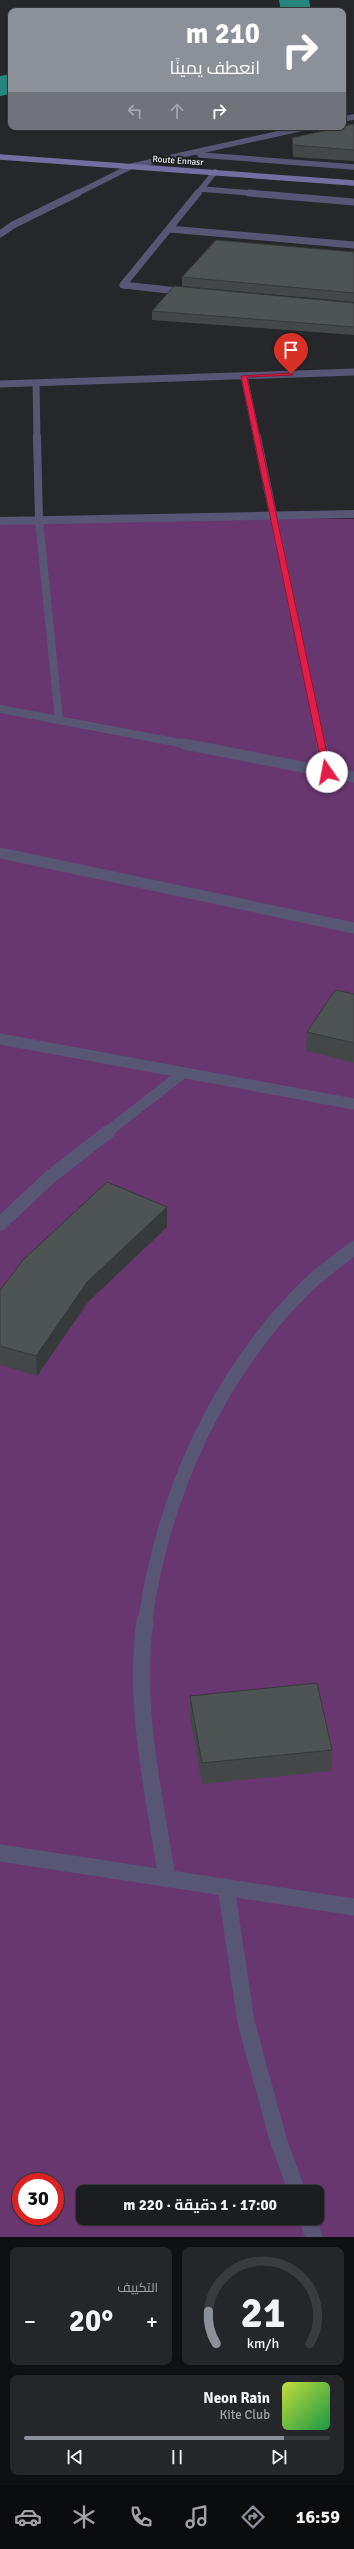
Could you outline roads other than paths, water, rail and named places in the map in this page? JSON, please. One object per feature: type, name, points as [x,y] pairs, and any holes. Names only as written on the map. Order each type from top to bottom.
[{"type":"main road","name":"Route Ennasr","points":[[0,157],[354,183]]},
{"type":"street","points":[[0,234],[13,225],[132,166],[294,130]]},
{"type":"street","points":[[186,154],[354,167]]},
{"type":"street","points":[[196,292],[123,285],[136,265],[170,229],[215,172]]},
{"type":"street","points":[[202,189],[354,202]]},
{"type":"street","points":[[170,229],[354,245]]},
{"type":"street","points":[[0,384],[354,372]]},
{"type":"street","points":[[244,376],[327,772]]},
{"type":"street","points":[[36,383],[39,520],[59,720]]},
{"type":"street","points":[[0,521],[354,514]]},
{"type":"street","points":[[0,708],[354,777]]},
{"type":"street","points":[[0,853],[354,928]]},
{"type":"street","points":[[0,1039],[354,1104]]},
{"type":"street","points":[[0,1224],[50,1177],[183,1073]]},
{"type":"street","points":[[167,1878],[147,1746],[141,1651],[151,1579],[166,1528],[202,1432],[252,1350],[307,1286],[354,1248]]},
{"type":"street","points":[[0,1852],[354,1907]]},
{"type":"street","points":[[226,1887],[246,2022],[278,2139],[294,2185]]},
{"type":"street","points":[[310,2225],[314,2237]]},
{"type":"waterway","points":[[294,0],[295,8]]},
{"type":"waterway","points":[[0,86],[8,85]]}]
